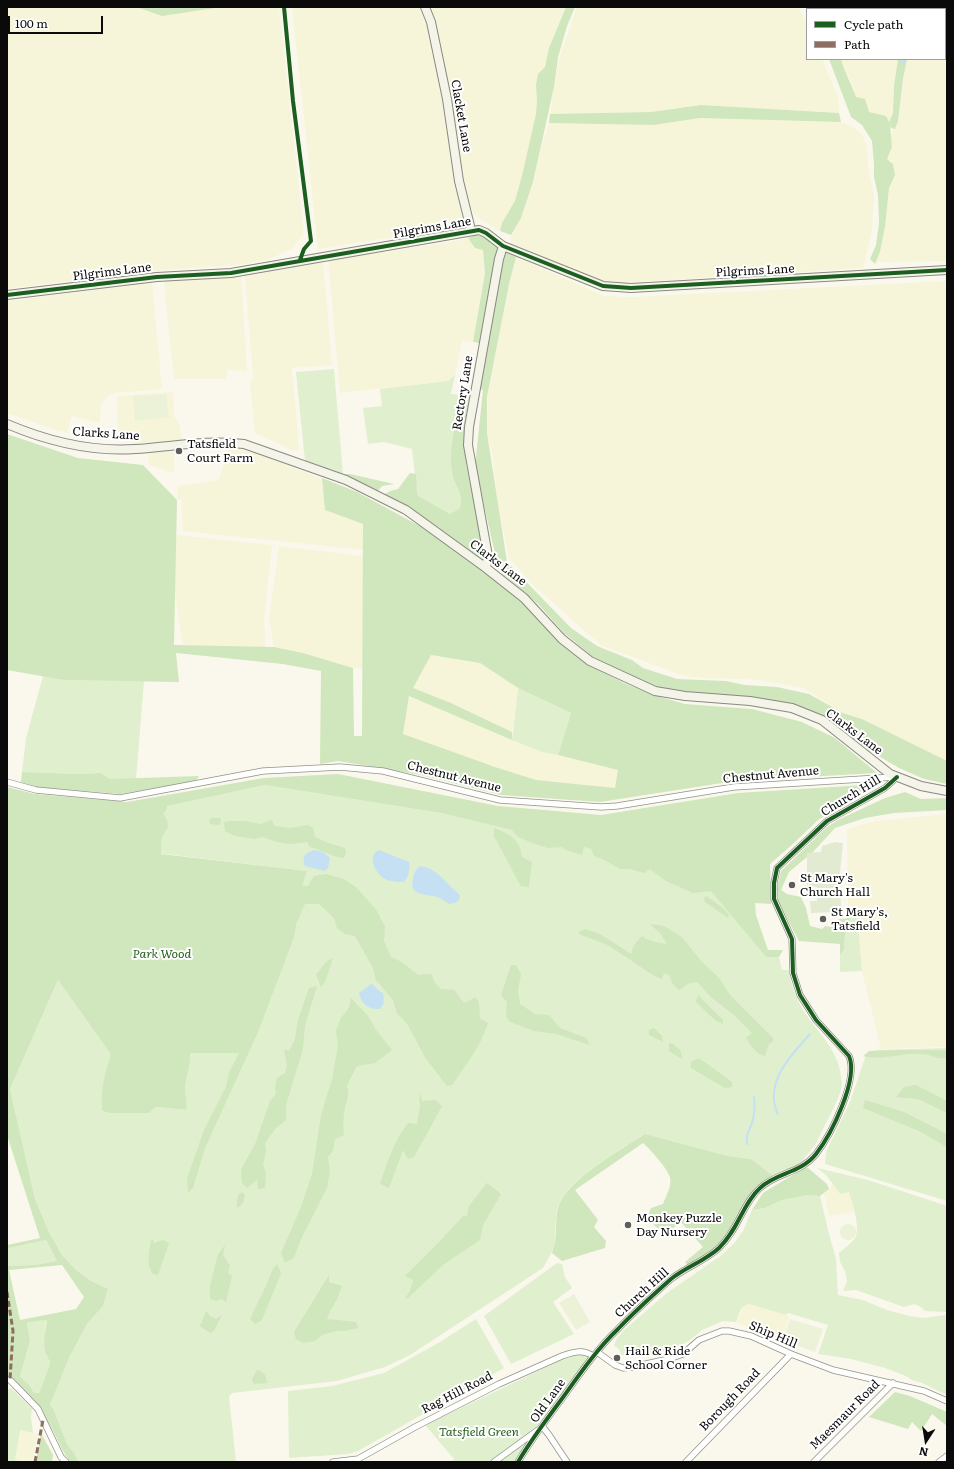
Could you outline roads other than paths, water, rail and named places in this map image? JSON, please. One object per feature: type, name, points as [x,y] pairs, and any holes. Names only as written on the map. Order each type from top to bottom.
[{"type":"street","name":"Clacket Lane","points":[[425,7],[431,22],[447,99],[459,181],[471,230]]},
{"type":"street","name":"Pilgrims Lane","points":[[7,295],[157,277],[231,273],[460,234],[471,230],[479,230],[486,233],[503,246],[603,286],[631,288],[947,270]]},
{"type":"street","name":"Rectory Lane","points":[[486,568],[488,556],[468,444],[469,427],[498,260],[503,246]]},
{"type":"street","name":"Clarks Lane","points":[[7,424],[49,440],[91,448],[133,450],[202,442],[230,442],[253,446],[346,480],[406,510],[486,568],[524,598],[562,639],[590,661],[655,691],[685,696],[750,701],[792,708],[822,720],[884,770],[897,777],[922,786],[947,791]]},
{"type":"street","name":"Chestnut Avenue","points":[[7,782],[36,790],[120,798],[263,772],[340,767],[383,771],[500,800],[601,808],[734,787],[897,777]]},
{"type":"street","name":"Church Hill","points":[[595,1354],[617,1329],[674,1277],[719,1248],[731,1234],[748,1203],[760,1188],[770,1181],[794,1171],[809,1162],[825,1141],[848,1093],[852,1063],[849,1056],[816,1020],[800,995],[793,973],[792,939],[774,899],[774,883],[777,868],[827,821],[885,788],[897,777]]},
{"type":"street","name":"Ship Hill","points":[[595,1354],[622,1368],[632,1367],[683,1354],[699,1340],[722,1331],[729,1331],[750,1336],[833,1370],[924,1391],[947,1401]]},
{"type":"street","name":"Rag Hill Road","points":[[333,1462],[358,1459],[415,1427],[498,1384],[562,1356],[581,1351],[595,1354]]},
{"type":"street","name":"Old Lane","points":[[518,1462],[541,1427],[595,1354]]},
{"type":"street","name":"Borough Road","points":[[686,1462],[791,1354]]},
{"type":"street","points":[[7,1380],[10,1380],[38,1409],[61,1457],[66,1462]]},
{"type":"street","name":"Maesmaur Road","points":[[814,1462],[893,1383]]},
{"type":"street","points":[[494,1462],[541,1427],[549,1435],[567,1462]]},
{"type":"street","points":[[939,1462],[947,1456]]},
{"type":"water","points":[[315,850],[323,852],[330,858],[328,868],[325,871],[305,866],[305,855]]},
{"type":"water","points":[[379,850],[409,862],[409,873],[404,882],[387,880],[378,873],[374,865],[373,856]]},
{"type":"water","points":[[420,866],[432,870],[441,876],[458,893],[460,896],[459,900],[449,904],[435,896],[417,892],[413,888],[412,884],[414,873]]},
{"type":"water","points":[[371,984],[383,993],[384,999],[380,1009],[366,1006],[360,997],[359,993]]},
{"type":"waterway","points":[[901,62],[905,62],[906,60]]},
{"type":"waterway","points":[[778,1114],[775,1106],[775,1086],[784,1067],[796,1049],[810,1034]]},
{"type":"waterway","points":[[747,1144],[747,1134],[752,1123],[755,1107],[754,1097]]},
{"type":"place","name":"Tatsfield Court Farm","points":[[179,451]]},
{"type":"place","name":"St Mary's Church Hall","points":[[792,885]]},
{"type":"place","name":"St Mary's, Tatsfield","points":[[823,919]]},
{"type":"place","name":"Monkey Puzzle Day Nursery","points":[[628,1225]]},
{"type":"place","name":"Hail & Ride School Corner","points":[[617,1358]]},
{"type":"park label","name":"Park Wood","points":[[162,954]]},
{"type":"park label","name":"Tatsfield Green","points":[[479,1432]]}]
